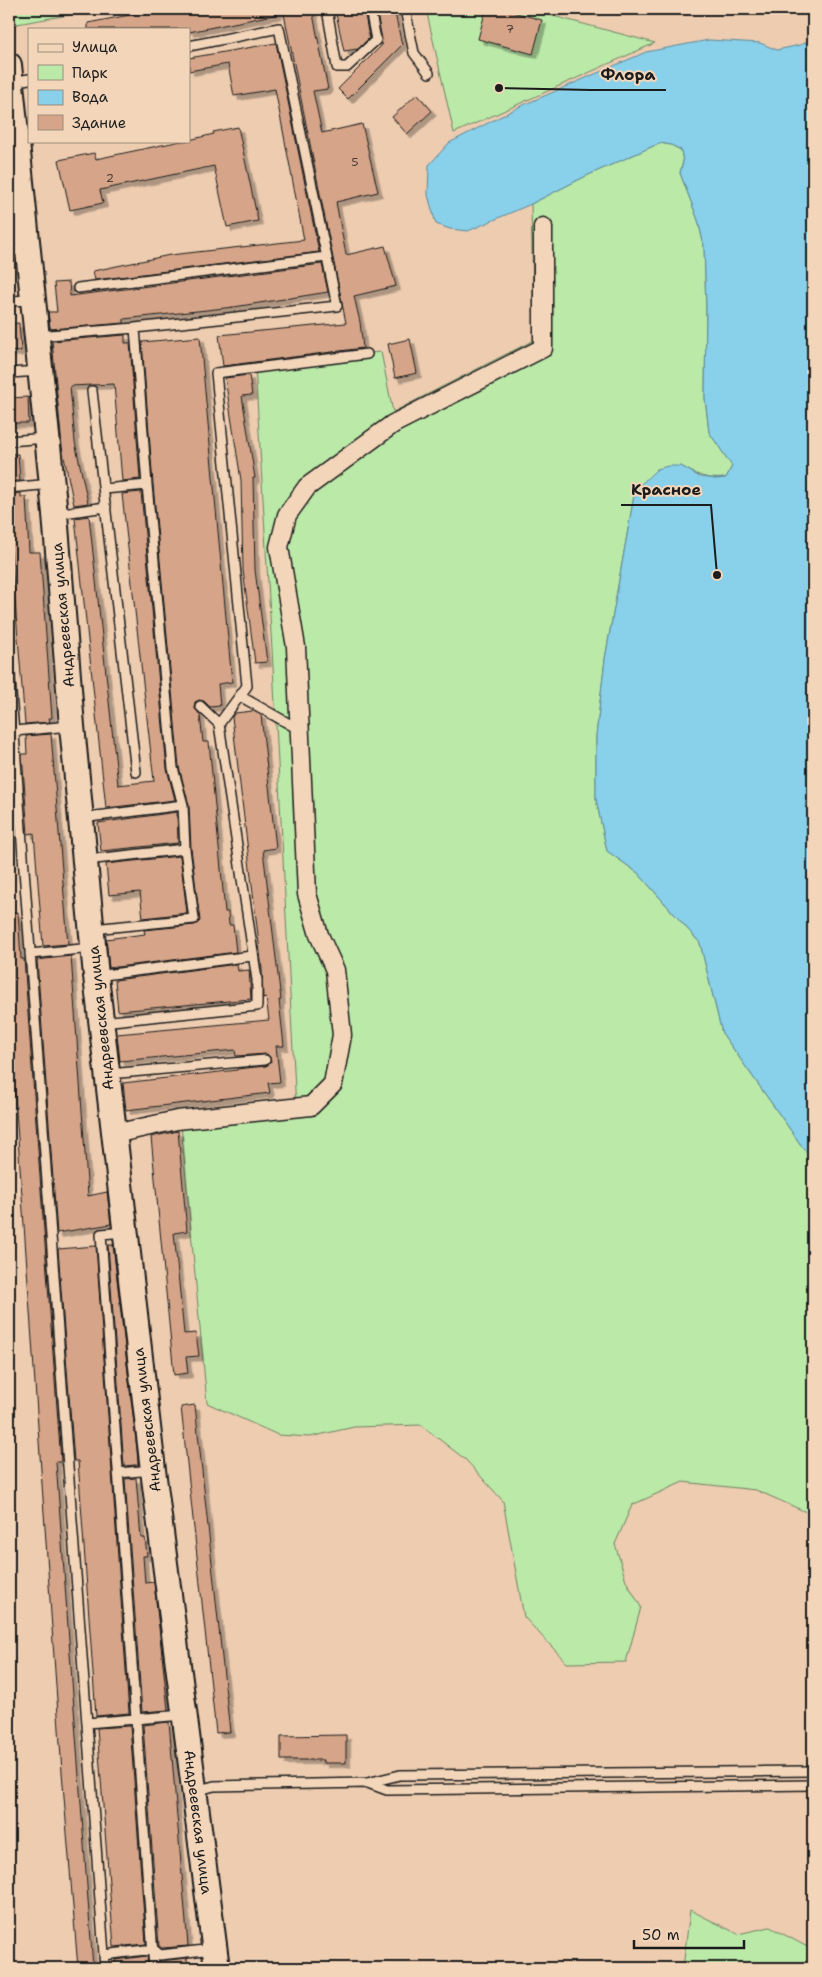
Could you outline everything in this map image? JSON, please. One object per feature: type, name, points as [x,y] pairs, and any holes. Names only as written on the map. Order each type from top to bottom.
[{"type":"street","name":"Андреевская улица","points":[[16,76],[18,250],[33,300],[48,438],[72,726],[96,976],[153,1470],[216,1959]]},
{"type":"street","points":[[114,1134],[178,1120],[311,1106],[333,1084],[342,1035],[335,970],[319,935],[307,894],[296,647],[279,547],[287,515],[307,487],[393,424],[543,348],[542,227]]},
{"type":"lane","points":[[327,9],[337,67],[347,67],[376,40],[370,9]]},
{"type":"lane","points":[[404,9],[414,53],[429,73]]},
{"type":"lane","points":[[37,336],[135,328],[337,306],[279,28],[190,46]]},
{"type":"lane","points":[[78,288],[326,257]]},
{"type":"lane","points":[[9,301],[33,300]]},
{"type":"lane","points":[[30,954],[92,939],[194,919],[185,849],[183,805],[173,768],[147,485],[135,328]]},
{"type":"lane","points":[[218,724],[247,686],[216,373],[367,354]]},
{"type":"lane","points":[[9,373],[41,371]]},
{"type":"lane","points":[[92,390],[136,772]]},
{"type":"lane","points":[[9,441],[48,438]]},
{"type":"lane","points":[[9,488],[52,484]]},
{"type":"lane","points":[[104,489],[147,485]]},
{"type":"lane","points":[[55,514],[106,507]]},
{"type":"lane","points":[[9,666],[105,1968]]},
{"type":"lane","points":[[240,696],[300,730]]},
{"type":"lane","points":[[102,1022],[256,1006],[257,980],[218,724],[200,706]]},
{"type":"lane","points":[[14,731],[72,726]]},
{"type":"lane","points":[[81,818],[183,805]]},
{"type":"lane","points":[[85,860],[185,849]]},
{"type":"lane","points":[[96,976],[252,956]]},
{"type":"lane","points":[[108,1074],[265,1060]]},
{"type":"lane","points":[[126,1232],[101,1234],[154,1968]]},
{"type":"lane","points":[[118,1473],[153,1470]]},
{"type":"lane","points":[[87,1722],[184,1715]]},
{"type":"lane","points":[[194,1791],[214,1786],[367,1783],[400,1775],[813,1771]]},
{"type":"lane","points":[[367,1783],[387,1790],[813,1785]]},
{"type":"lane","points":[[104,1955],[153,1949],[160,1954],[216,1959]]},
{"type":"green space","points":[[9,9],[102,9],[9,27]]},
{"type":"green space","points":[[426,9],[527,9],[655,43],[454,133]]},
{"type":"green space","points":[[660,143],[671,145],[681,150],[683,162],[680,173],[698,220],[704,246],[706,307],[705,398],[709,432],[732,466],[726,478],[713,478],[702,476],[681,466],[635,490],[605,659],[596,736],[596,799],[607,851],[638,873],[700,943],[722,1033],[813,1162],[813,1515],[756,1490],[683,1482],[632,1505],[615,1544],[626,1581],[641,1607],[626,1662],[567,1663],[524,1617],[503,1501],[466,1460],[421,1425],[354,1427],[310,1437],[278,1435],[207,1403],[181,1124],[296,1109],[255,365],[381,352],[393,412],[534,340],[531,204],[584,177]]},
{"type":"green space","points":[[690,1910],[738,1934],[770,1927],[813,1950],[813,1968],[683,1968]]},
{"type":"water","points":[[813,39],[813,1162],[722,1033],[700,943],[638,873],[607,851],[596,799],[596,736],[605,659],[635,490],[657,469],[668,466],[681,466],[700,477],[716,479],[726,478],[732,466],[709,432],[705,398],[706,307],[704,246],[698,220],[680,173],[683,162],[681,150],[671,145],[660,143],[584,177],[531,204],[468,231],[450,229],[436,224],[428,195],[429,165],[449,143],[521,106],[646,52],[709,40],[760,43],[777,50],[800,45]]},
{"type":"building","points":[[161,9],[278,9],[278,14],[190,32],[190,28],[88,28],[88,23]]},
{"type":"building","points":[[283,9],[312,9],[328,89],[313,91],[322,133],[362,124],[378,192],[336,202],[346,255],[385,246],[396,286],[354,296],[363,348],[223,366],[219,335],[346,323]]},
{"type":"building","points":[[335,9],[364,9],[369,38],[358,49],[344,51]]},
{"type":"building","points":[[376,9],[394,9],[402,45],[348,99],[338,89],[383,44],[381,44],[382,39]]},
{"type":"building","points":[[486,9],[502,9],[542,20],[533,54],[478,39]]},
{"type":"building","points":[[276,43],[319,252],[95,280],[93,271],[170,255],[304,240],[275,89],[234,96],[228,64],[190,71],[190,58]]},
{"type":"building","points":[[417,94],[432,111],[407,134],[392,117]]},
{"type":"building","points":[[238,127],[258,221],[227,227],[214,166],[100,190],[103,203],[70,210],[59,160],[94,153],[96,159],[176,142],[190,142],[190,140],[214,134],[213,132]]},
{"type":"building","points":[[322,264],[328,292],[234,307],[124,319],[124,323],[51,329],[50,327],[48,312],[57,312],[54,283],[69,282],[70,296]]},
{"type":"building","points":[[19,323],[21,351],[9,352],[9,324]]},
{"type":"building","points":[[125,335],[125,343],[130,343],[140,479],[122,481],[114,384],[70,386],[75,442],[88,503],[74,505],[62,447],[52,341]]},
{"type":"building","points":[[200,337],[232,682],[218,684],[220,706],[210,707],[204,701],[199,700],[195,702],[194,707],[200,715],[203,742],[209,742],[225,912],[228,912],[229,925],[233,925],[236,952],[109,968],[106,939],[145,934],[144,930],[195,925],[200,921],[191,848],[189,805],[179,767],[142,342]]},
{"type":"building","points":[[410,339],[417,373],[395,378],[388,344]]},
{"type":"building","points":[[249,375],[252,395],[242,396],[255,478],[253,478],[255,570],[267,662],[255,663],[243,570],[241,480],[225,378]]},
{"type":"building","points":[[28,397],[29,423],[9,423],[9,398]]},
{"type":"building","points":[[9,454],[18,454],[20,481],[9,482]]},
{"type":"building","points":[[141,492],[167,769],[175,800],[106,808],[75,518],[89,516],[118,785],[154,781],[122,494]]},
{"type":"building","points":[[21,493],[21,497],[26,497],[29,552],[40,552],[52,718],[49,718],[50,722],[25,724],[11,552],[9,552],[9,494]]},
{"type":"building","points":[[253,711],[261,715],[276,848],[263,850],[281,1000],[279,1000],[284,1046],[276,1046],[280,1082],[268,1083],[270,1093],[126,1110],[123,1083],[266,1066],[271,1062],[267,1054],[236,1056],[235,1050],[120,1061],[117,1034],[269,1020],[266,997],[263,998],[262,969],[232,717],[235,713]]},
{"type":"building","points":[[51,734],[68,944],[43,946],[34,833],[28,834],[22,754],[27,754],[26,736]]},
{"type":"building","points":[[9,755],[15,834],[9,835]]},
{"type":"building","points":[[177,812],[178,843],[101,851],[98,823]]},
{"type":"building","points":[[180,856],[187,913],[143,918],[140,892],[109,895],[106,864]]},
{"type":"building","points":[[18,912],[21,959],[24,959],[61,1462],[56,1462],[93,1968],[78,1968],[62,1772],[9,1009],[9,913]]},
{"type":"building","points":[[71,956],[88,1196],[107,1192],[111,1224],[57,1233],[37,960]]},
{"type":"building","points":[[237,964],[238,971],[249,970],[251,999],[118,1011],[115,980]]},
{"type":"building","points":[[178,1131],[187,1231],[174,1233],[184,1334],[196,1333],[199,1356],[186,1357],[188,1373],[174,1375],[151,1137]]},
{"type":"building","points":[[108,1245],[113,1245],[137,1449],[138,1464],[135,1465],[124,1466]]},
{"type":"building","points":[[96,1246],[129,1713],[96,1716],[78,1461],[74,1461],[58,1249]]},
{"type":"building","points":[[195,1405],[230,1732],[216,1733],[181,1407]]},
{"type":"building","points":[[136,1478],[141,1538],[145,1538],[147,1556],[143,1556],[145,1583],[154,1582],[168,1710],[142,1712],[125,1479]]},
{"type":"building","points":[[169,1722],[188,1946],[162,1948],[159,1946],[143,1725]]},
{"type":"building","points":[[130,1726],[146,1944],[114,1947],[97,1728]]},
{"type":"building","points":[[346,1735],[346,1763],[323,1763],[323,1760],[281,1760],[281,1736]]},
{"type":"building","points":[[147,1956],[148,1968],[116,1968],[115,1960]]},
{"type":"building","points":[[187,1958],[188,1968],[160,1968],[160,1961]]},
{"type":"place","name":"Флора","points":[[499,88]]},
{"type":"place","name":"Красное","points":[[717,575]]}]
